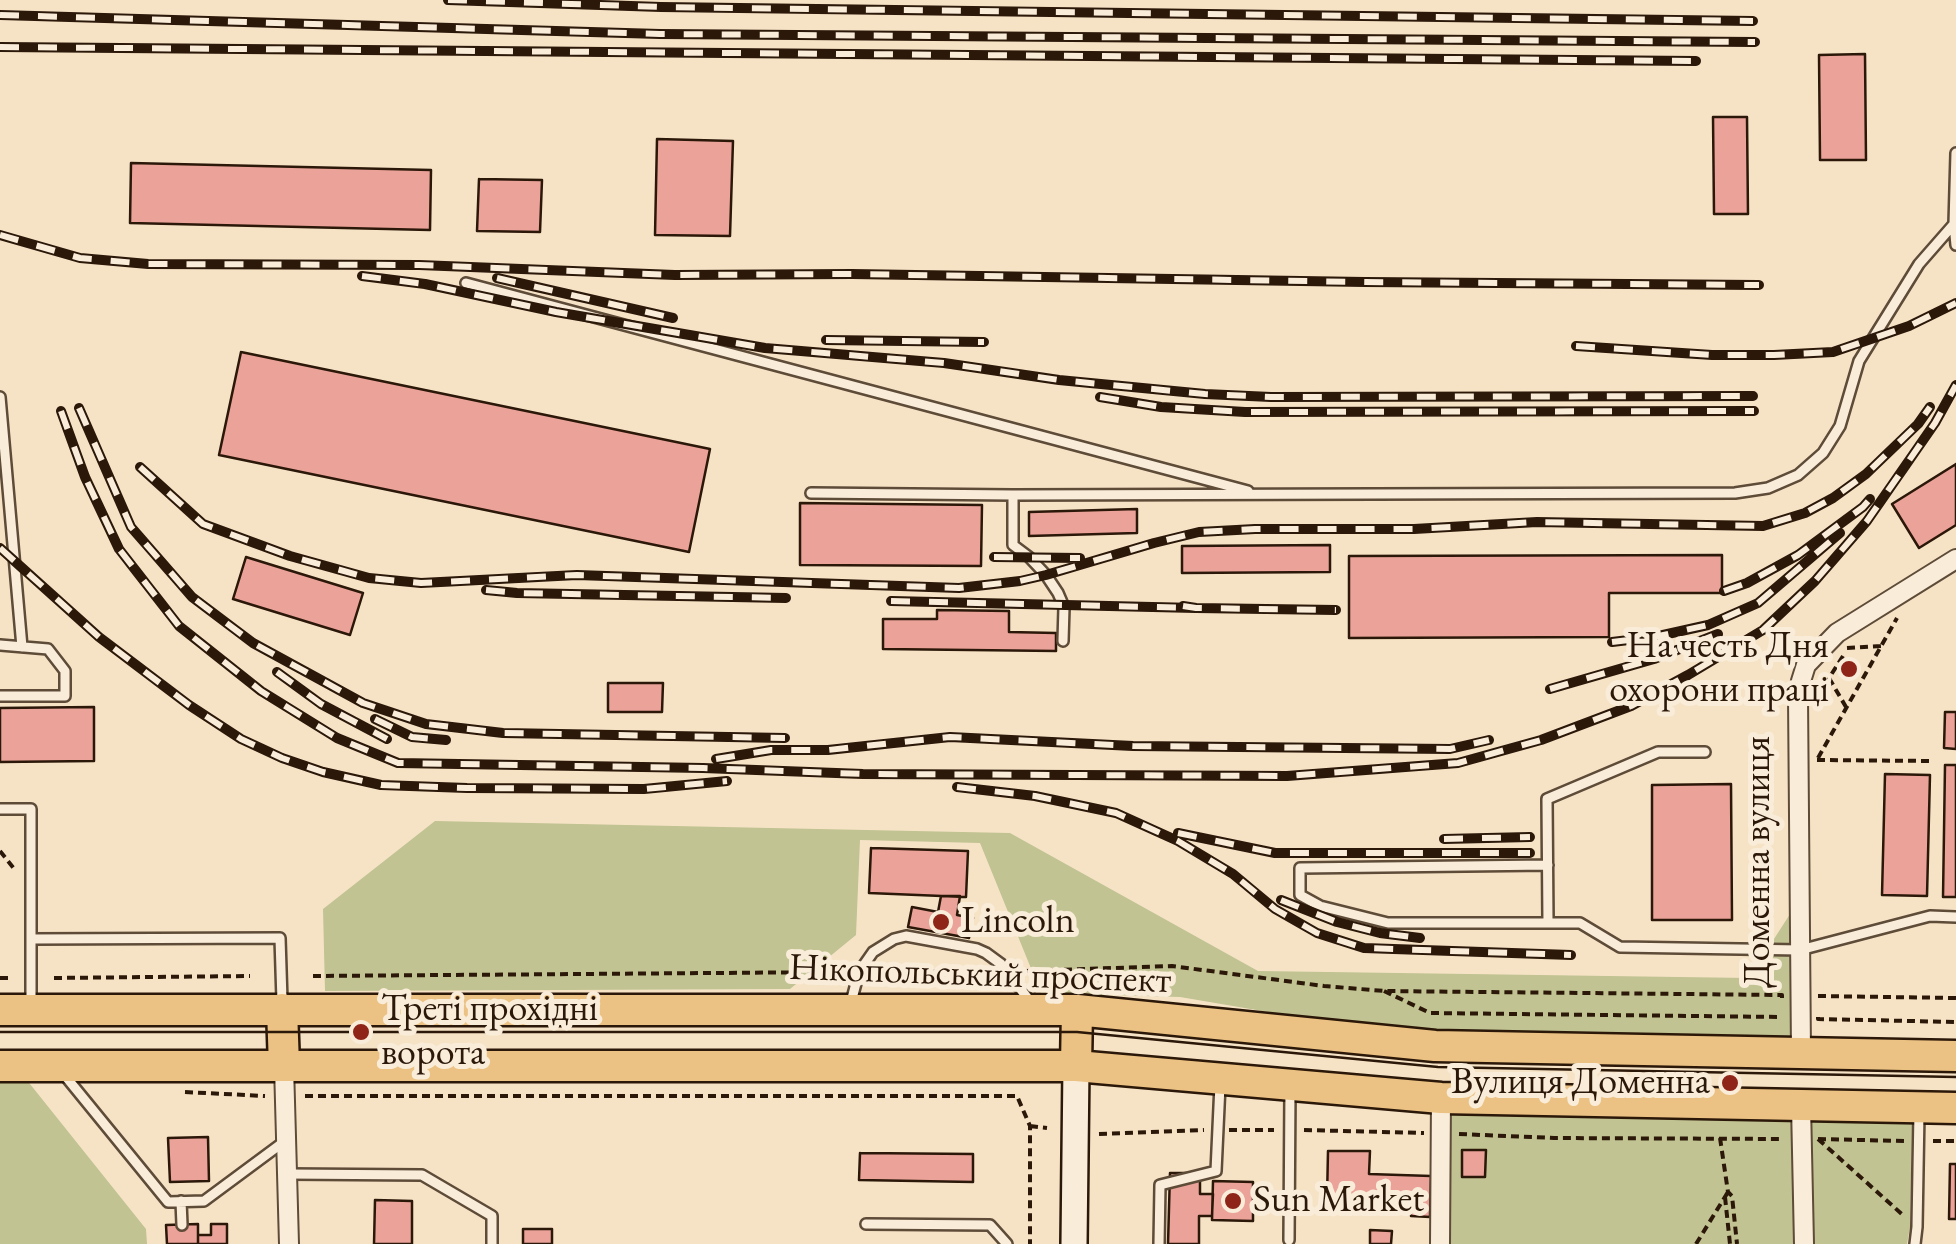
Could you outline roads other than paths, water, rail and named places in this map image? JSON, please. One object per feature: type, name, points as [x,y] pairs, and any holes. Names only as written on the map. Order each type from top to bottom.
[{"type":"main road","name":"Нікопольський проспект","points":[[0,1010],[1036,1009],[1435,1046],[1956,1056]]},
{"type":"main road","points":[[282,1010],[284,1066]]},
{"type":"main road","points":[[1074,1244],[1077,1010]]},
{"type":"main road","name":"Доменна вулиця","points":[[1801,1053],[1801,1105]]},
{"type":"main road","points":[[0,1066],[1076,1066],[1441,1098],[1956,1108]]},
{"type":"street","name":"Доменна вулиця","points":[[1801,1053],[1798,697],[1806,665],[1838,633],[1956,559]]},
{"type":"street","points":[[284,1066],[288,1244]]},
{"type":"street","points":[[1440,1244],[1441,1098]]},
{"type":"street","name":"Доменна вулиця","points":[[1801,1105],[1804,1244]]},
{"type":"lane","points":[[1956,153],[1956,245]]},
{"type":"lane","points":[[811,493],[1735,493],[1768,488],[1798,475],[1822,453],[1840,426],[1859,362],[1919,264],[1954,224]]},
{"type":"lane","points":[[466,283],[1260,494]]},
{"type":"lane","points":[[0,397],[22,647]]},
{"type":"lane","points":[[1013,495],[1013,546],[1029,557],[1058,593],[1064,606],[1063,641]]},
{"type":"lane","points":[[0,645],[48,649],[65,672],[65,696],[0,696]]},
{"type":"lane","points":[[1548,924],[1547,800],[1658,752],[1705,752]]},
{"type":"lane","points":[[0,809],[31,809],[32,1010]]},
{"type":"lane","points":[[1548,865],[1300,868],[1300,895],[1320,906],[1388,923],[1580,923],[1620,947],[1800,950],[1930,916],[1956,916]]},
{"type":"lane","points":[[849,1008],[859,972],[873,952],[894,938],[906,936],[977,949],[994,958],[1036,1009]]},
{"type":"lane","points":[[31,939],[280,938],[282,1010]]},
{"type":"lane","points":[[57,1066],[168,1202],[204,1201],[286,1141]]},
{"type":"lane","points":[[1159,1244],[1160,1185],[1216,1171],[1221,1079]]},
{"type":"lane","points":[[1289,1240],[1290,1085]]},
{"type":"lane","points":[[1914,1244],[1920,1107]]},
{"type":"lane","points":[[287,1174],[422,1175],[492,1216],[492,1244]]},
{"type":"lane","points":[[181,1201],[182,1225]]},
{"type":"lane","points":[[866,1224],[990,1225],[1007,1244]]},
{"type":"tram line","points":[[0,1032],[1077,1032],[1438,1067],[1956,1077]]},
{"type":"railway","points":[[448,0],[661,7],[1753,21]]},
{"type":"railway","points":[[0,15],[660,34],[1755,42]]},
{"type":"railway","points":[[0,47],[1696,61]]},
{"type":"railway","points":[[0,235],[80,258],[148,264],[419,265],[675,275],[1759,285]]},
{"type":"railway","points":[[362,276],[425,284],[556,312],[765,348],[944,363],[1059,380],[1205,394],[1753,396]]},
{"type":"railway","points":[[497,278],[673,318]]},
{"type":"railway","points":[[1576,346],[1712,355],[1833,352],[1909,326],[1956,303]]},
{"type":"railway","points":[[826,340],[984,342]]},
{"type":"railway","points":[[61,411],[85,477],[119,549],[179,626],[261,691],[337,738],[398,763],[863,774],[1287,776],[1458,763],[1541,740],[1631,706],[1688,675],[1763,630],[1815,581],[1867,521],[1935,423],[1956,385]]},
{"type":"railway","points":[[1100,397],[1161,407],[1245,412],[1754,411]]},
{"type":"railway","points":[[140,467],[203,524],[290,556],[369,578],[421,583],[577,575],[959,588],[1046,575],[1199,532],[1414,529],[1537,522],[1763,526],[1805,513],[1833,498],[1866,474],[1918,424],[1930,407]]},
{"type":"railway","points":[[79,408],[131,527],[192,597],[253,643],[363,703],[426,724],[503,733],[785,738]]},
{"type":"railway","points":[[1724,591],[1798,555],[1870,499]]},
{"type":"railway","points":[[1612,642],[1708,625],[1758,603],[1840,533]]},
{"type":"railway","points":[[0,548],[99,637],[189,705],[241,739],[323,772],[381,785],[467,788],[644,789],[727,781]]},
{"type":"railway","points":[[994,557],[1080,558]]},
{"type":"railway","points":[[486,590],[786,598]]},
{"type":"railway","points":[[891,601],[1196,608]]},
{"type":"railway","points":[[1183,606],[1336,610]]},
{"type":"railway","points":[[1550,689],[1654,659],[1718,634]]},
{"type":"railway","points":[[277,672],[321,704],[387,739]]},
{"type":"railway","points":[[375,719],[412,737],[446,740]]},
{"type":"railway","points":[[716,759],[771,750],[828,750],[950,737],[1133,746],[1450,749],[1489,740]]},
{"type":"railway","points":[[957,787],[1035,796],[1116,813],[1178,841],[1233,874],[1275,909],[1317,933],[1364,948],[1571,955]]},
{"type":"railway","points":[[1178,833],[1275,853],[1530,853]]},
{"type":"railway","points":[[1444,839],[1530,837]]},
{"type":"railway","points":[[1281,900],[1337,922],[1420,938]]},
{"type":"place","name":"На честь Дня охорони праці","points":[[1849,669]]},
{"type":"place","name":"Lincoln","points":[[941,922]]},
{"type":"place","name":"Треті прохідні ворота","points":[[361,1032]]},
{"type":"place","name":"Вулиця Доменна","points":[[1730,1083]]},
{"type":"place","name":"Sun Market","points":[[1233,1201]]}]
